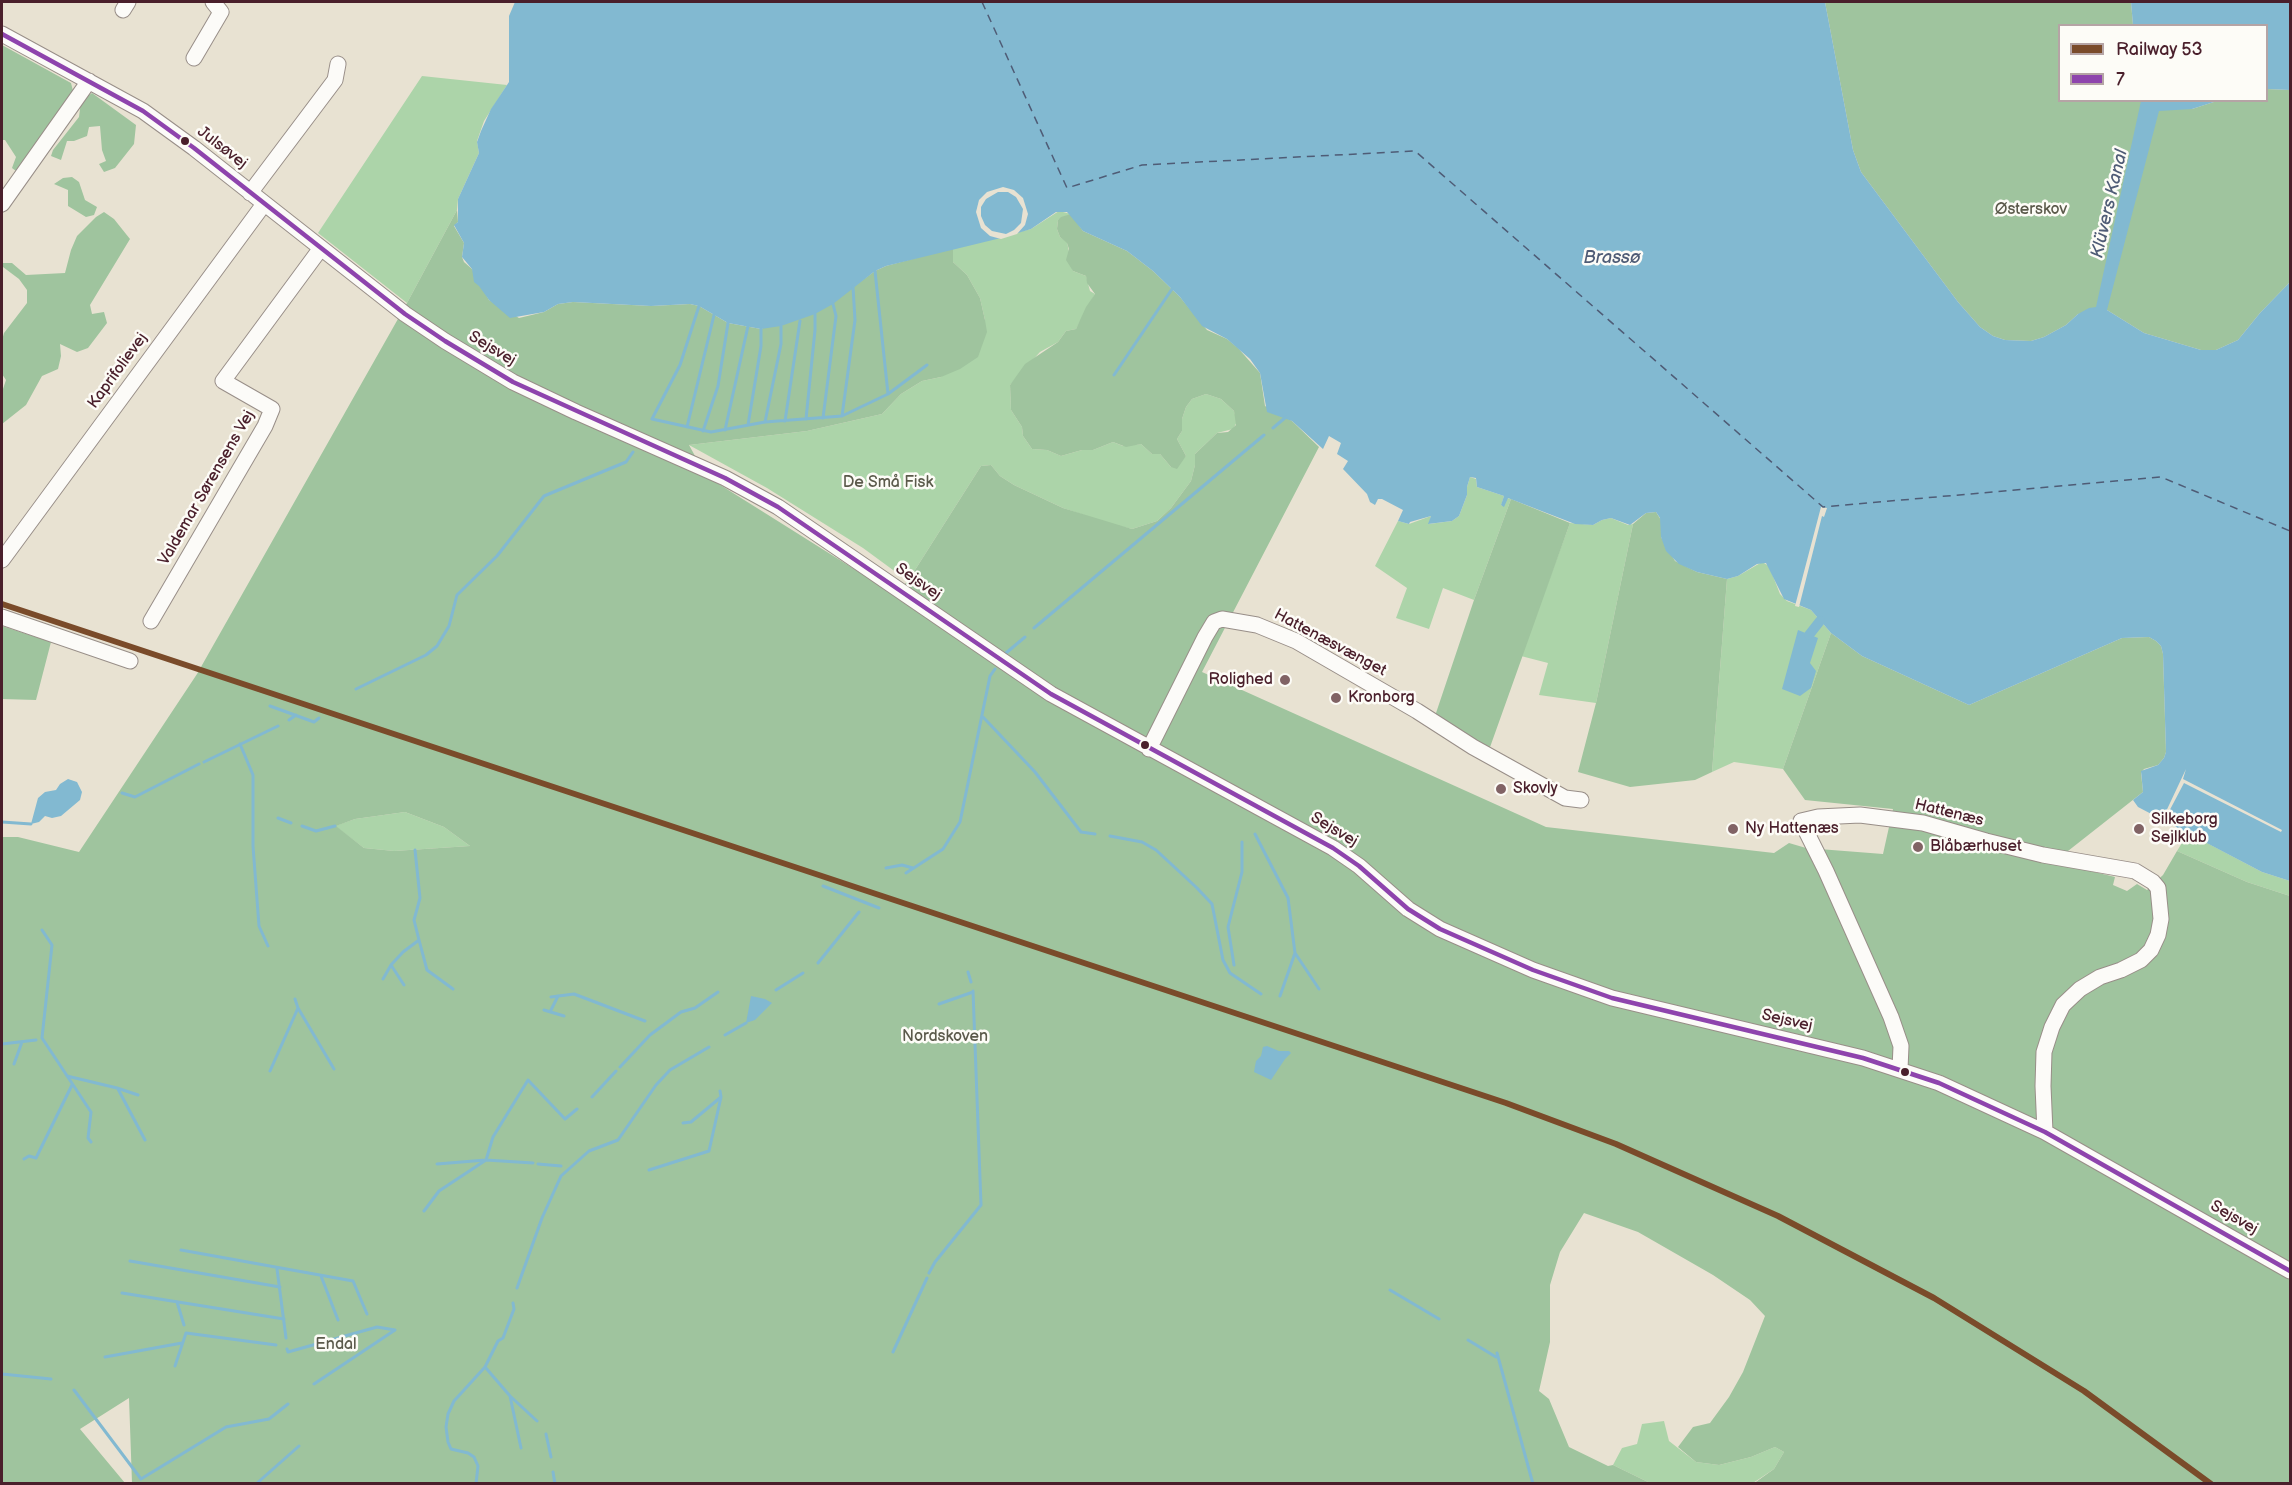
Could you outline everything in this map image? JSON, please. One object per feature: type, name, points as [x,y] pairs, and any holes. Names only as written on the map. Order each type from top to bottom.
[{"type":"street","points":[[194,58],[220,12],[213,2]]},
{"type":"street","name":"Julsøvej","points":[[2,34],[143,111],[405,314]]},
{"type":"street","points":[[250,193],[335,80],[338,64]]},
{"type":"street","points":[[2,204],[89,81]]},
{"type":"street","name":"Kaprifolievej","points":[[2,560],[264,204]]},
{"type":"street","name":"Valdemar Sørensens Vej","points":[[151,621],[265,426],[272,409],[223,381],[321,248]]},
{"type":"street","name":"Sejsvej","points":[[405,314],[513,382],[725,478],[770,502],[1051,694],[1328,845],[1359,866],[1422,919],[1485,950],[1612,998],[1832,1050],[1948,1087],[2045,1132],[2290,1271]]},
{"type":"street","points":[[2,617],[130,661]]},
{"type":"street","name":"Hattenæsvænget","points":[[1149,749],[1205,637],[1214,622],[1222,619],[1257,625],[1296,641],[1417,711],[1473,747],[1565,798],[1581,800]]},
{"type":"street","name":"Hattenæs","points":[[1900,1070],[1901,1046],[1891,1017],[1831,881],[1801,821],[1818,817],[1860,815],[1923,823],[2032,852],[2135,871],[2153,882],[2158,888],[2161,919],[2158,935],[2151,950],[2141,960],[2100,977],[2080,989],[2062,1005],[2044,1052],[2045,1132]]},
{"type":"green space","name":"Østerskov","points":[[1825,2],[2131,2],[2133,24],[2058,24],[2058,102],[2141,102],[2141,104],[2192,109],[2214,102],[2268,102],[2268,89],[2290,90],[2290,282],[2238,340],[2216,350],[2201,350],[2144,333],[2107,310],[2078,314],[2066,325],[2031,341],[2005,340],[1993,336],[1980,327],[1958,302],[1861,172],[1853,150]]},
{"type":"green space","points":[[2,45],[71,83],[74,95],[20,174],[12,168],[16,157],[5,140],[2,140]]},
{"type":"green space","points":[[422,76],[507,85],[484,121],[477,141],[479,153],[458,199],[457,210],[407,303],[318,233]]},
{"type":"green space","points":[[92,93],[136,125],[134,144],[115,168],[104,172],[99,164],[106,161],[102,150],[100,126],[89,127],[87,136],[67,141],[61,160],[51,156],[53,150],[79,117],[81,101]]},
{"type":"green space","points":[[72,177],[79,182],[85,200],[97,207],[94,215],[86,217],[68,206],[68,190],[54,184],[63,178]]},
{"type":"green space","name":"Nordskoven","points":[[457,210],[458,222],[454,226],[464,243],[462,257],[464,262],[472,269],[489,300],[519,318],[544,312],[558,304],[573,302],[651,306],[690,304],[699,306],[728,323],[761,329],[853,287],[886,266],[953,248],[953,262],[967,275],[980,298],[987,332],[978,357],[960,369],[941,377],[922,381],[901,394],[882,414],[807,431],[689,445],[706,476],[894,594],[908,581],[981,466],[991,465],[1000,476],[1014,485],[1063,508],[1132,529],[1157,521],[1171,508],[1191,481],[1195,454],[1217,433],[1228,432],[1236,425],[1234,411],[1221,399],[1206,394],[1192,399],[1186,407],[1182,419],[1182,431],[1177,439],[1186,456],[1177,469],[1171,467],[1160,454],[1152,454],[1141,444],[1126,447],[1113,442],[1093,450],[1082,450],[1061,456],[1047,450],[1032,449],[1011,410],[1010,385],[1025,364],[1058,342],[1066,331],[1076,329],[1095,294],[1087,283],[1086,276],[1073,271],[1066,260],[1069,249],[1057,229],[1058,220],[1071,214],[1083,231],[1127,251],[1153,271],[1180,297],[1207,330],[1227,339],[1238,348],[1260,373],[1265,406],[1292,421],[1319,447],[1202,672],[1546,827],[1774,853],[1789,843],[1806,848],[1883,854],[1893,809],[1805,800],[1783,769],[1831,633],[1862,656],[1969,705],[2122,638],[2149,637],[2156,641],[2161,646],[2163,654],[2166,752],[2164,758],[2158,765],[2144,769],[2141,773],[2143,792],[2054,862],[2115,877],[2113,885],[2127,891],[2137,884],[2147,890],[2163,875],[2177,851],[2247,882],[2290,896],[2290,1483],[1753,1484],[1774,1469],[1784,1452],[1775,1447],[1751,1457],[1719,1465],[1696,1462],[1678,1447],[1693,1427],[1710,1423],[1729,1397],[1743,1372],[1765,1316],[1750,1300],[1713,1275],[1638,1232],[1584,1213],[1560,1252],[1550,1285],[1550,1342],[1539,1391],[1549,1399],[1569,1447],[1650,1483],[132,1483],[129,1398],[80,1429],[125,1483],[2,1484],[2,837],[18,837],[79,852],[197,674],[407,303]],"holes":[[[405,812],[444,827],[470,846],[394,851],[364,848],[336,826],[355,819]]]},
{"type":"green space","name":"De Små Fisk","points":[[1059,211],[1071,214],[1058,220],[1057,229],[1060,237],[1067,242],[1073,271],[1086,276],[1090,291],[1095,294],[1076,329],[1066,331],[1058,342],[1040,352],[1010,385],[1011,410],[1032,449],[1047,450],[1061,456],[1082,450],[1093,450],[1113,442],[1123,446],[1141,444],[1152,454],[1160,454],[1171,467],[1186,456],[1177,439],[1182,431],[1182,419],[1186,407],[1192,399],[1206,394],[1221,399],[1234,411],[1237,422],[1233,429],[1217,433],[1195,454],[1191,481],[1171,508],[1157,521],[1132,529],[1111,524],[1063,508],[1014,485],[1000,476],[991,465],[981,466],[908,581],[863,548],[767,488],[689,445],[807,431],[882,414],[901,394],[922,381],[941,377],[985,320],[980,298],[967,275],[953,262],[953,248],[1031,229]]},
{"type":"green space","points":[[104,212],[114,219],[130,239],[90,305],[92,314],[104,312],[107,323],[88,348],[77,352],[60,344],[61,356],[58,369],[42,376],[26,405],[2,424],[2,392],[6,380],[2,374],[2,340],[4,333],[27,303],[27,290],[19,279],[3,267],[3,263],[12,263],[26,275],[65,273],[77,236]]},
{"type":"green space","points":[[1470,477],[1476,479],[1477,487],[1504,496],[1501,506],[1507,498],[1511,499],[1474,600],[1443,588],[1429,629],[1396,618],[1407,588],[1375,566],[1398,521],[1409,524],[1431,516],[1429,524],[1452,521],[1459,516],[1467,495]]},
{"type":"green space","points":[[1511,499],[1570,523],[1489,750],[1435,716]]},
{"type":"green space","points":[[1656,512],[1661,520],[1661,537],[1675,561],[1697,572],[1727,579],[1712,772],[1695,780],[1630,787],[1578,772],[1596,703],[1633,524],[1646,513]]},
{"type":"green space","points":[[1611,518],[1628,525],[1633,524],[1596,703],[1539,695],[1548,663],[1521,656],[1570,523],[1593,525]]},
{"type":"green space","points":[[1762,562],[1769,566],[1780,594],[1787,601],[1811,610],[1831,633],[1783,769],[1734,762],[1712,772],[1727,579],[1738,576]]},
{"type":"green space","points":[[2,626],[51,642],[36,700],[2,699]]},
{"type":"green space","points":[[405,812],[444,827],[470,846],[394,851],[364,848],[335,826],[355,819]]},
{"type":"green space","points":[[2188,833],[2262,872],[2290,881],[2290,896],[2247,882],[2177,851]]},
{"type":"green space","points":[[1664,1421],[1669,1441],[1696,1462],[1719,1465],[1751,1457],[1775,1447],[1784,1452],[1774,1469],[1753,1483],[1650,1483],[1613,1465],[1622,1448],[1637,1444],[1642,1424]]},
{"type":"water","name":"Brassø","points":[[515,2],[1825,2],[1853,150],[1861,172],[1958,302],[1980,327],[1993,336],[2005,340],[2031,341],[2044,337],[2066,325],[2078,314],[2096,307],[2141,102],[2214,102],[2192,109],[2159,111],[2107,310],[2144,333],[2201,350],[2216,350],[2238,340],[2290,282],[2290,881],[2262,872],[2138,807],[2133,800],[2143,792],[2141,771],[2158,765],[2166,752],[2163,654],[2161,646],[2149,637],[2122,638],[1969,705],[1862,656],[1831,633],[1811,610],[1784,599],[1766,563],[1757,564],[1738,576],[1727,579],[1697,572],[1679,564],[1666,551],[1661,537],[1660,518],[1656,512],[1646,513],[1630,525],[1611,518],[1593,525],[1575,524],[1508,498],[1504,507],[1501,505],[1504,496],[1477,487],[1476,478],[1470,477],[1467,495],[1459,516],[1452,521],[1428,524],[1431,516],[1409,524],[1398,521],[1403,510],[1382,499],[1378,499],[1375,505],[1370,502],[1367,494],[1343,469],[1348,461],[1337,454],[1341,443],[1329,436],[1323,449],[1292,421],[1267,412],[1260,373],[1250,359],[1227,339],[1202,326],[1180,297],[1153,271],[1127,251],[1083,231],[1067,212],[1056,212],[1031,229],[1005,237],[886,266],[875,271],[833,304],[815,314],[781,326],[761,329],[728,323],[699,306],[690,304],[651,306],[573,302],[558,304],[544,312],[510,318],[489,300],[474,282],[472,269],[462,257],[464,243],[454,225],[458,222],[458,199],[479,153],[477,142],[481,131],[491,109],[509,82],[509,16]]},
{"type":"water","points":[[2131,2],[2290,2],[2290,90],[2268,89],[2268,24],[2133,24]]},
{"type":"water","points":[[1798,630],[1818,638],[1810,663],[1816,671],[1811,688],[1800,696],[1782,689]]},
{"type":"water","points":[[68,779],[77,782],[82,792],[80,800],[61,816],[52,818],[45,816],[39,822],[31,824],[38,798],[45,792],[56,790]]},
{"type":"water","points":[[751,996],[772,1003],[755,1020],[746,1023]]},
{"type":"water","points":[[1267,1046],[1291,1053],[1271,1080],[1254,1072],[1256,1061],[1261,1056],[1263,1047]]},
{"type":"pier","points":[[1003,187],[1014,190],[1023,198],[1028,214],[1025,225],[1017,234],[1001,239],[990,236],[981,228],[976,212],[979,200],[987,192]],"holes":[[[998,192],[1008,192],[1016,197],[1023,209],[1021,223],[1006,234],[992,231],[985,225],[981,216],[981,207],[986,199]]]},
{"type":"pier","points":[[1821,507],[1827,508],[1824,517],[1822,516],[1799,607],[1795,606]]},
{"type":"pier","points":[[2186,769],[2183,779],[2282,830],[2281,832],[2184,783],[2164,821],[2162,820]]},
{"type":"waterway","points":[[875,271],[888,394]]},
{"type":"waterway","points":[[842,416],[855,320],[853,287]]},
{"type":"waterway","points":[[1114,375],[1172,289]]},
{"type":"waterway","points":[[823,418],[836,316],[833,304]]},
{"type":"waterway","points":[[699,306],[680,365],[652,419],[711,432],[765,422],[842,416],[888,394],[927,365]]},
{"type":"waterway","points":[[806,419],[815,314]]},
{"type":"waterway","points":[[687,427],[714,315]]},
{"type":"waterway","points":[[785,421],[800,321]]},
{"type":"waterway","points":[[703,431],[718,386],[728,323]]},
{"type":"waterway","points":[[725,430],[748,326]]},
{"type":"waterway","points":[[765,422],[781,344],[781,326]]},
{"type":"waterway","points":[[748,425],[761,346],[761,329]]},
{"type":"waterway","points":[[1273,428],[1286,417]]},
{"type":"waterway","points":[[1034,628],[1264,435]]},
{"type":"waterway","points":[[356,689],[426,655],[437,646],[449,626],[457,595],[497,556],[544,496],[626,462],[633,452]]},
{"type":"waterway","points":[[1809,635],[1820,621]]},
{"type":"waterway","points":[[1006,653],[1025,637]]},
{"type":"waterway","points":[[906,873],[943,849],[960,822],[990,676],[995,669]]},
{"type":"waterway","points":[[270,706],[314,722],[319,718]]},
{"type":"waterway","points":[[289,720],[296,715]]},
{"type":"waterway","points":[[983,717],[1035,772],[1081,832],[1095,834]]},
{"type":"waterway","points":[[204,762],[278,726]]},
{"type":"waterway","points":[[240,744],[253,775],[253,846],[259,926],[268,946]]},
{"type":"waterway","points":[[122,793],[135,797],[199,764]]},
{"type":"waterway","points":[[278,818],[291,823]]},
{"type":"waterway","points":[[2,822],[31,824]]},
{"type":"waterway","points":[[302,826],[316,831],[335,826]]},
{"type":"waterway","points":[[1255,834],[1288,898],[1295,953],[1319,989]]},
{"type":"waterway","points":[[1110,836],[1142,842],[1156,850],[1197,888],[1212,904],[1223,960],[1230,973],[1261,994]]},
{"type":"waterway","points":[[1234,965],[1228,927],[1242,872],[1242,842]]},
{"type":"waterway","points":[[415,850],[420,898],[414,920],[427,970],[453,989]]},
{"type":"waterway","points":[[886,868],[902,865],[913,868]]},
{"type":"waterway","points":[[823,886],[879,908]]},
{"type":"waterway","points":[[818,963],[859,912]]},
{"type":"waterway","points":[[42,930],[52,945],[42,1038],[91,1112],[88,1138],[91,1142]]},
{"type":"waterway","points":[[383,979],[391,965],[419,940]]},
{"type":"waterway","points":[[1280,996],[1295,953]]},
{"type":"waterway","points":[[391,965],[404,985]]},
{"type":"waterway","points":[[968,972],[971,982]]},
{"type":"waterway","points":[[776,990],[803,973]]},
{"type":"waterway","points":[[929,1273],[935,1262],[981,1205],[973,991]]},
{"type":"waterway","points":[[620,1067],[650,1035],[681,1012],[695,1008],[718,992]]},
{"type":"waterway","points":[[939,1004],[973,992]]},
{"type":"waterway","points":[[551,997],[574,994],[645,1021]]},
{"type":"waterway","points":[[550,1012],[558,996]]},
{"type":"waterway","points":[[295,999],[334,1069]]},
{"type":"waterway","points":[[270,1071],[298,1008]]},
{"type":"waterway","points":[[544,1010],[564,1016]]},
{"type":"waterway","points":[[725,1035],[746,1023]]},
{"type":"waterway","points":[[2,1044],[36,1040]]},
{"type":"waterway","points":[[14,1064],[22,1042]]},
{"type":"waterway","points":[[517,1288],[542,1218],[561,1176],[589,1151],[618,1140],[656,1085],[670,1070],[709,1047]]},
{"type":"waterway","points":[[592,1097],[616,1071]]},
{"type":"waterway","points":[[67,1076],[138,1095]]},
{"type":"waterway","points":[[424,1211],[439,1191],[486,1160],[493,1137],[528,1080],[565,1119],[577,1109]]},
{"type":"waterway","points":[[24,1159],[29,1156],[36,1158],[72,1085]]},
{"type":"waterway","points":[[118,1089],[145,1140]]},
{"type":"waterway","points":[[683,1123],[691,1122],[721,1097],[720,1091]]},
{"type":"waterway","points":[[649,1170],[709,1151],[721,1097]]},
{"type":"waterway","points":[[437,1164],[486,1160],[533,1163]]},
{"type":"waterway","points":[[538,1164],[561,1166]]},
{"type":"waterway","points":[[181,1250],[353,1281],[367,1314]]},
{"type":"waterway","points":[[130,1261],[280,1287]]},
{"type":"waterway","points":[[277,1269],[286,1338]]},
{"type":"waterway","points":[[321,1276],[338,1320]]},
{"type":"waterway","points":[[893,1352],[927,1278]]},
{"type":"waterway","points":[[1390,1290],[1439,1319]]},
{"type":"waterway","points":[[122,1293],[284,1319]]},
{"type":"waterway","points":[[177,1302],[184,1325]]},
{"type":"waterway","points":[[476,1484],[478,1466],[474,1457],[468,1453],[451,1449],[448,1442],[446,1427],[448,1414],[454,1401],[485,1367],[498,1341],[503,1338],[514,1309],[513,1303]]},
{"type":"waterway","points":[[287,1349],[288,1352],[377,1327],[395,1330]]},
{"type":"waterway","points":[[314,1384],[395,1330]]},
{"type":"waterway","points":[[175,1366],[186,1333],[276,1345]]},
{"type":"waterway","points":[[1468,1340],[1496,1357]]},
{"type":"waterway","points":[[105,1357],[182,1343]]},
{"type":"waterway","points":[[1497,1353],[1533,1484]]},
{"type":"waterway","points":[[485,1367],[510,1396],[521,1448]]},
{"type":"waterway","points":[[2,1374],[51,1379]]},
{"type":"waterway","points":[[74,1390],[141,1479],[226,1427],[269,1419],[288,1404]]},
{"type":"waterway","points":[[510,1396],[537,1421]]},
{"type":"waterway","points":[[546,1434],[551,1457]]},
{"type":"waterway","points":[[256,1484],[299,1446]]},
{"type":"waterway","points":[[553,1472],[555,1484]]},
{"type":"ferry route","points":[[982,2],[1067,188],[1142,165],[1415,151],[1823,507],[2161,477],[2290,531]]},
{"type":"rail line","name":"53","points":[[2,604],[1506,1103],[1616,1144],[1778,1216],[1934,1298],[2084,1391],[2211,1484]]},
{"type":"transit line","name":"7","points":[[2,34],[143,111],[194,148],[405,314],[445,341],[513,382],[725,478],[778,507],[1051,694],[1333,848],[1359,866],[1408,909],[1440,929],[1533,970],[1612,998],[1863,1058],[1939,1083],[2045,1132],[2290,1271]]},
{"type":"place","name":"Rolighed","points":[[1285,680]]},
{"type":"place","name":"Kronborg","points":[[1336,698]]},
{"type":"place","name":"Skovly","points":[[1501,789]]},
{"type":"place","name":"Ny Hattenæs","points":[[1733,829]]},
{"type":"place","name":"Silkeborg Sejlklub","points":[[2139,829]]},
{"type":"place","name":"Blåbærhuset","points":[[1918,847]]},
{"type":"water label","name":"Klüvers Kanal","points":[[2110,204]]},
{"type":"park label","name":"Endal","points":[[336,1345]]}]
